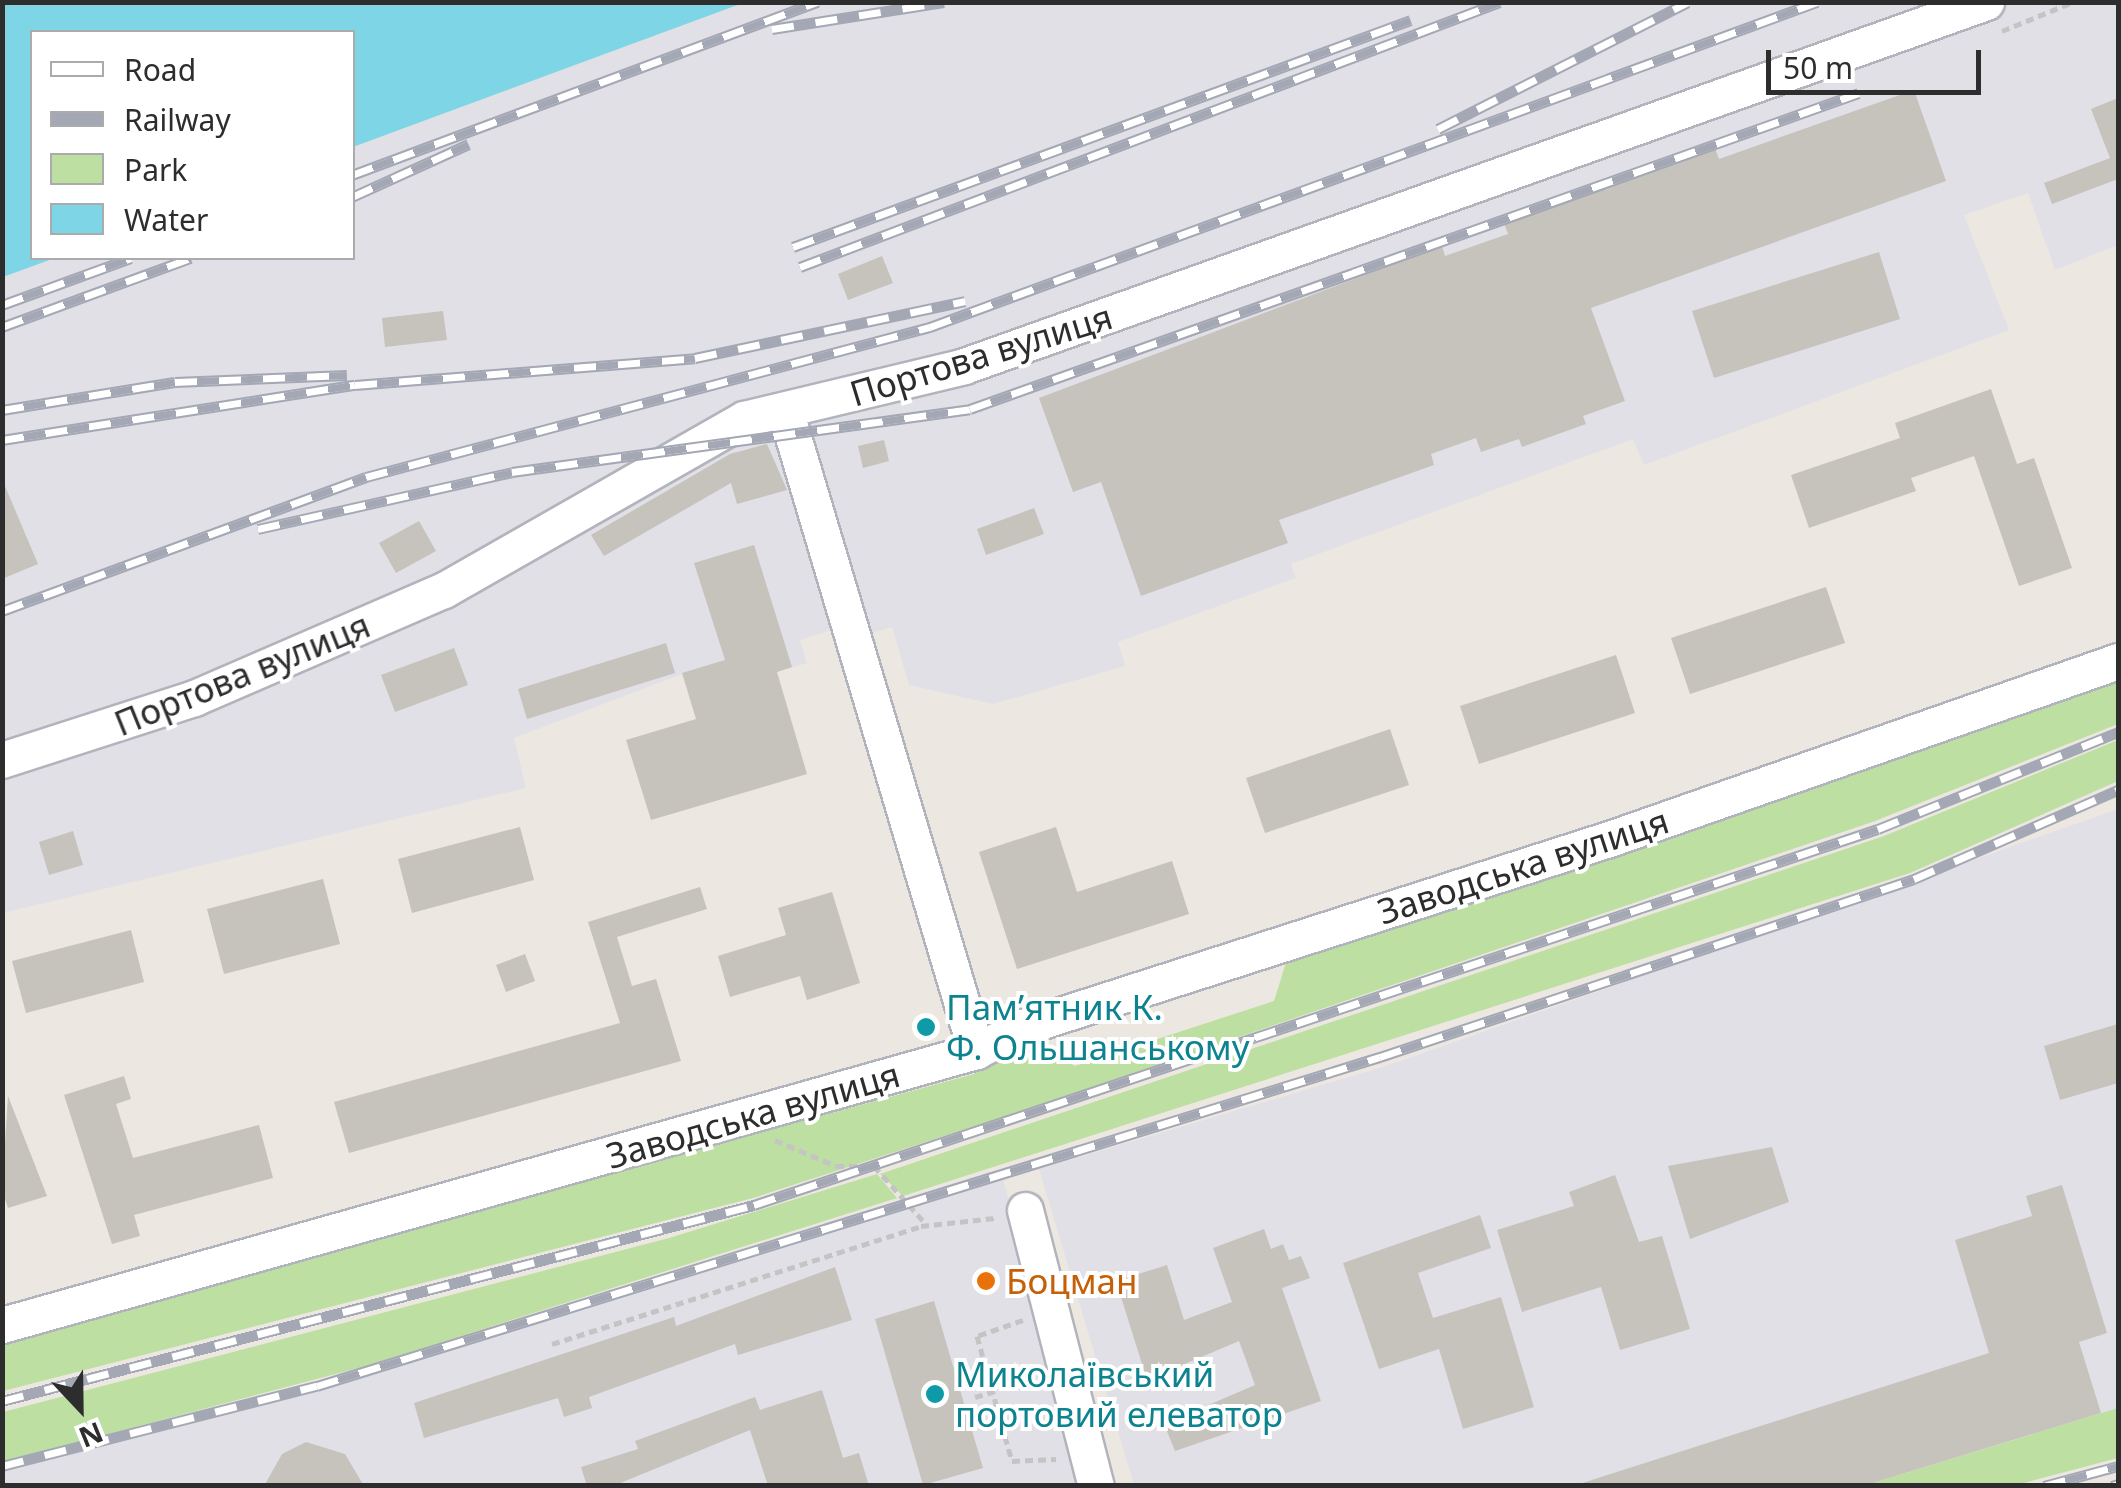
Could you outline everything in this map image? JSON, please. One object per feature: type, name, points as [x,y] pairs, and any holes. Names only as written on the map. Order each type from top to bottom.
[{"type":"street","name":"Портова вулиця","points":[[2,760],[194,698],[444,590],[744,419],[786,412],[983,359],[1987,19]]},
{"type":"street","points":[[786,412],[845,626],[976,1052]]},
{"type":"street","name":"Заводська вулиця","points":[[2,1324],[976,1052],[1023,1027],[1612,838],[2118,661]]},
{"type":"street","points":[[1016,1213],[1096,1486]]},
{"type":"path","points":[[1987,19],[2073,2]]},
{"type":"path","points":[[748,1118],[805,1156],[874,1166],[928,1228]]},
{"type":"path","points":[[552,1344],[928,1228],[1016,1213]]},
{"type":"path","points":[[1032,1317],[978,1336],[1012,1461],[1056,1456],[1059,1468]]},
{"type":"path","points":[[975,1397],[993,1392]]},
{"type":"shaded area","points":[[743,3],[2118,3],[2118,245],[2055,270],[2028,193],[1964,215],[2009,330],[1644,465],[1633,439],[1291,564],[1296,578],[1118,642],[1125,666],[993,704],[909,685],[892,627],[865,635],[859,621],[800,640],[807,663],[730,686],[682,674],[514,738],[526,788],[3,913],[3,277],[50,260],[355,260],[355,146]]},
{"type":"shaded area","points":[[2118,809],[2118,1408],[1863,1485],[1134,1485],[1039,1169],[1386,1066]]},
{"type":"shaded area","points":[[1002,1175],[1082,1485],[3,1486],[3,1471],[297,1396]]},
{"type":"green space","points":[[2118,679],[2118,724],[1875,821],[1015,1113],[753,1198],[3,1391],[3,1340],[974,1074],[985,1054],[1028,1038],[1075,1066],[1274,1001],[1289,953]]},
{"type":"green space","points":[[2118,740],[2118,781],[1910,873],[903,1196],[880,1174],[1884,836]]},
{"type":"green space","points":[[877,1174],[897,1198],[366,1366],[3,1462],[3,1412],[669,1238]]},
{"type":"green space","points":[[2118,1408],[2118,1458],[2016,1485],[1863,1486]]},
{"type":"water","points":[[3,2],[743,2],[355,146],[355,30],[30,30],[30,260],[50,260],[3,277]]},
{"type":"building","points":[[1914,90],[1946,181],[1591,308],[1625,401],[1583,416],[1586,424],[1522,447],[1519,439],[1481,452],[1476,438],[1431,454],[1434,465],[1279,520],[1288,543],[1141,596],[1101,482],[1073,492],[1039,398],[1442,246],[1445,256],[1508,234],[1504,223],[1715,148],[1719,159]]},
{"type":"building","points":[[2118,98],[2118,179],[2052,204],[2044,183],[2110,158],[2091,109]]},
{"type":"building","points":[[1879,252],[1900,319],[1714,378],[1692,311]]},
{"type":"building","points":[[882,256],[893,283],[848,300],[838,274]]},
{"type":"building","points":[[443,311],[447,340],[385,347],[382,318]]},
{"type":"building","points":[[1991,389],[2017,464],[2034,458],[2072,568],[2019,586],[1974,456],[1911,478],[1916,491],[1809,528],[1791,475],[1900,438],[1895,423]]},
{"type":"building","points":[[884,440],[889,461],[863,468],[858,446]]},
{"type":"building","points":[[767,444],[787,490],[737,504],[731,483],[604,556],[591,535],[730,454]]},
{"type":"building","points":[[2,479],[38,564],[2,579]]},
{"type":"building","points":[[1034,508],[1044,534],[986,555],[977,529]]},
{"type":"building","points":[[419,521],[436,551],[396,573],[379,543]]},
{"type":"building","points":[[754,545],[792,667],[777,672],[807,774],[651,820],[626,740],[696,719],[682,673],[725,660],[694,563]]},
{"type":"building","points":[[1826,587],[1845,643],[1690,694],[1671,638]]},
{"type":"building","points":[[666,643],[675,673],[527,719],[518,689]]},
{"type":"building","points":[[454,648],[468,685],[395,712],[381,675]]},
{"type":"building","points":[[1616,655],[1635,713],[1479,764],[1460,706]]},
{"type":"building","points":[[1390,729],[1409,785],[1265,833],[1246,778]]},
{"type":"building","points":[[520,827],[534,880],[412,913],[398,859]]},
{"type":"building","points":[[1056,827],[1077,892],[1172,861],[1189,914],[1017,969],[979,852]]},
{"type":"building","points":[[73,831],[83,865],[49,875],[39,842]]},
{"type":"building","points":[[323,879],[340,944],[224,974],[207,909]]},
{"type":"building","points":[[700,887],[707,909],[617,937],[632,986],[656,979],[681,1061],[349,1153],[334,1102],[620,1023],[588,922]]},
{"type":"building","points":[[832,892],[860,983],[807,1000],[800,976],[730,997],[718,956],[786,935],[778,908]]},
{"type":"building","points":[[131,930],[144,982],[26,1013],[12,961]]},
{"type":"building","points":[[525,954],[535,981],[506,992],[496,965]]},
{"type":"building","points":[[2118,1024],[2118,1083],[2060,1100],[2044,1046]]},
{"type":"building","points":[[124,1076],[131,1099],[116,1104],[133,1158],[259,1125],[273,1178],[134,1215],[140,1236],[112,1244],[64,1095]]},
{"type":"building","points":[[8,1096],[47,1196],[8,1208],[2,1190]]},
{"type":"building","points":[[1772,1147],[1789,1202],[1690,1239],[1668,1166]]},
{"type":"building","points":[[1615,1175],[1639,1242],[1662,1236],[1690,1329],[1620,1350],[1601,1287],[1522,1312],[1497,1230],[1574,1206],[1569,1192]]},
{"type":"building","points":[[2062,1185],[2107,1333],[2079,1342],[2101,1413],[1863,1486],[1573,1486],[1989,1353],[1955,1240],[2032,1216],[2026,1196]]},
{"type":"building","points":[[1480,1215],[1491,1248],[1418,1273],[1433,1318],[1501,1297],[1534,1407],[1463,1429],[1439,1349],[1379,1369],[1343,1263]]},
{"type":"building","points":[[1264,1229],[1271,1249],[1283,1244],[1289,1260],[1301,1256],[1310,1278],[1282,1288],[1321,1401],[1175,1451],[1164,1424],[1255,1385],[1239,1341],[1147,1380],[1116,1281],[1167,1265],[1184,1320],[1232,1302],[1213,1248]]},
{"type":"building","points":[[835,1267],[852,1320],[738,1355],[735,1344],[589,1397],[592,1408],[564,1417],[558,1398],[424,1438],[414,1403],[674,1317],[676,1326]]},
{"type":"building","name":"Миколаївський портовий елеватор","points":[[934,1301],[983,1468],[923,1485],[875,1319]]},
{"type":"building","points":[[822,1390],[843,1458],[859,1453],[869,1486],[768,1486],[750,1430],[613,1486],[587,1486],[581,1467],[638,1449],[635,1441],[755,1397],[760,1410]]},
{"type":"building","points":[[306,1442],[345,1454],[364,1486],[264,1486],[282,1454]]},
{"type":"railway","points":[[355,174],[818,2]]},
{"type":"railway","points":[[772,29],[944,2]]},
{"type":"railway","points":[[800,267],[1500,2]]},
{"type":"railway","points":[[1438,129],[1688,2]]},
{"type":"railway","points":[[2,611],[366,477],[930,327],[1817,2]]},
{"type":"railway","points":[[793,247],[1411,20]]},
{"type":"railway","points":[[258,529],[512,472],[970,409],[1859,93]]},
{"type":"railway","points":[[355,196],[469,144]]},
{"type":"railway","points":[[2,305],[126,260]]},
{"type":"railway","points":[[2,327],[186,260]]},
{"type":"railway","points":[[2,440],[355,385],[695,358],[965,301]]},
{"type":"railway","points":[[2,410],[175,382],[347,375]]},
{"type":"railway","points":[[2,1401],[754,1205],[1878,829],[2118,732]]},
{"type":"railway","points":[[2,1466],[317,1386],[1380,1057],[1914,879],[2118,790]]},
{"type":"railway","points":[[2044,1486],[2118,1466]]},
{"type":"railway","points":[[2112,1486],[2118,1484]]},
{"type":"place","name":"Пам’ятник К. Ф. Ольшанському","points":[[926,1027]]},
{"type":"place","name":"Боцман","points":[[986,1281]]},
{"type":"place","name":"Миколаївський портовий елеватор","points":[[935,1394]]}]
